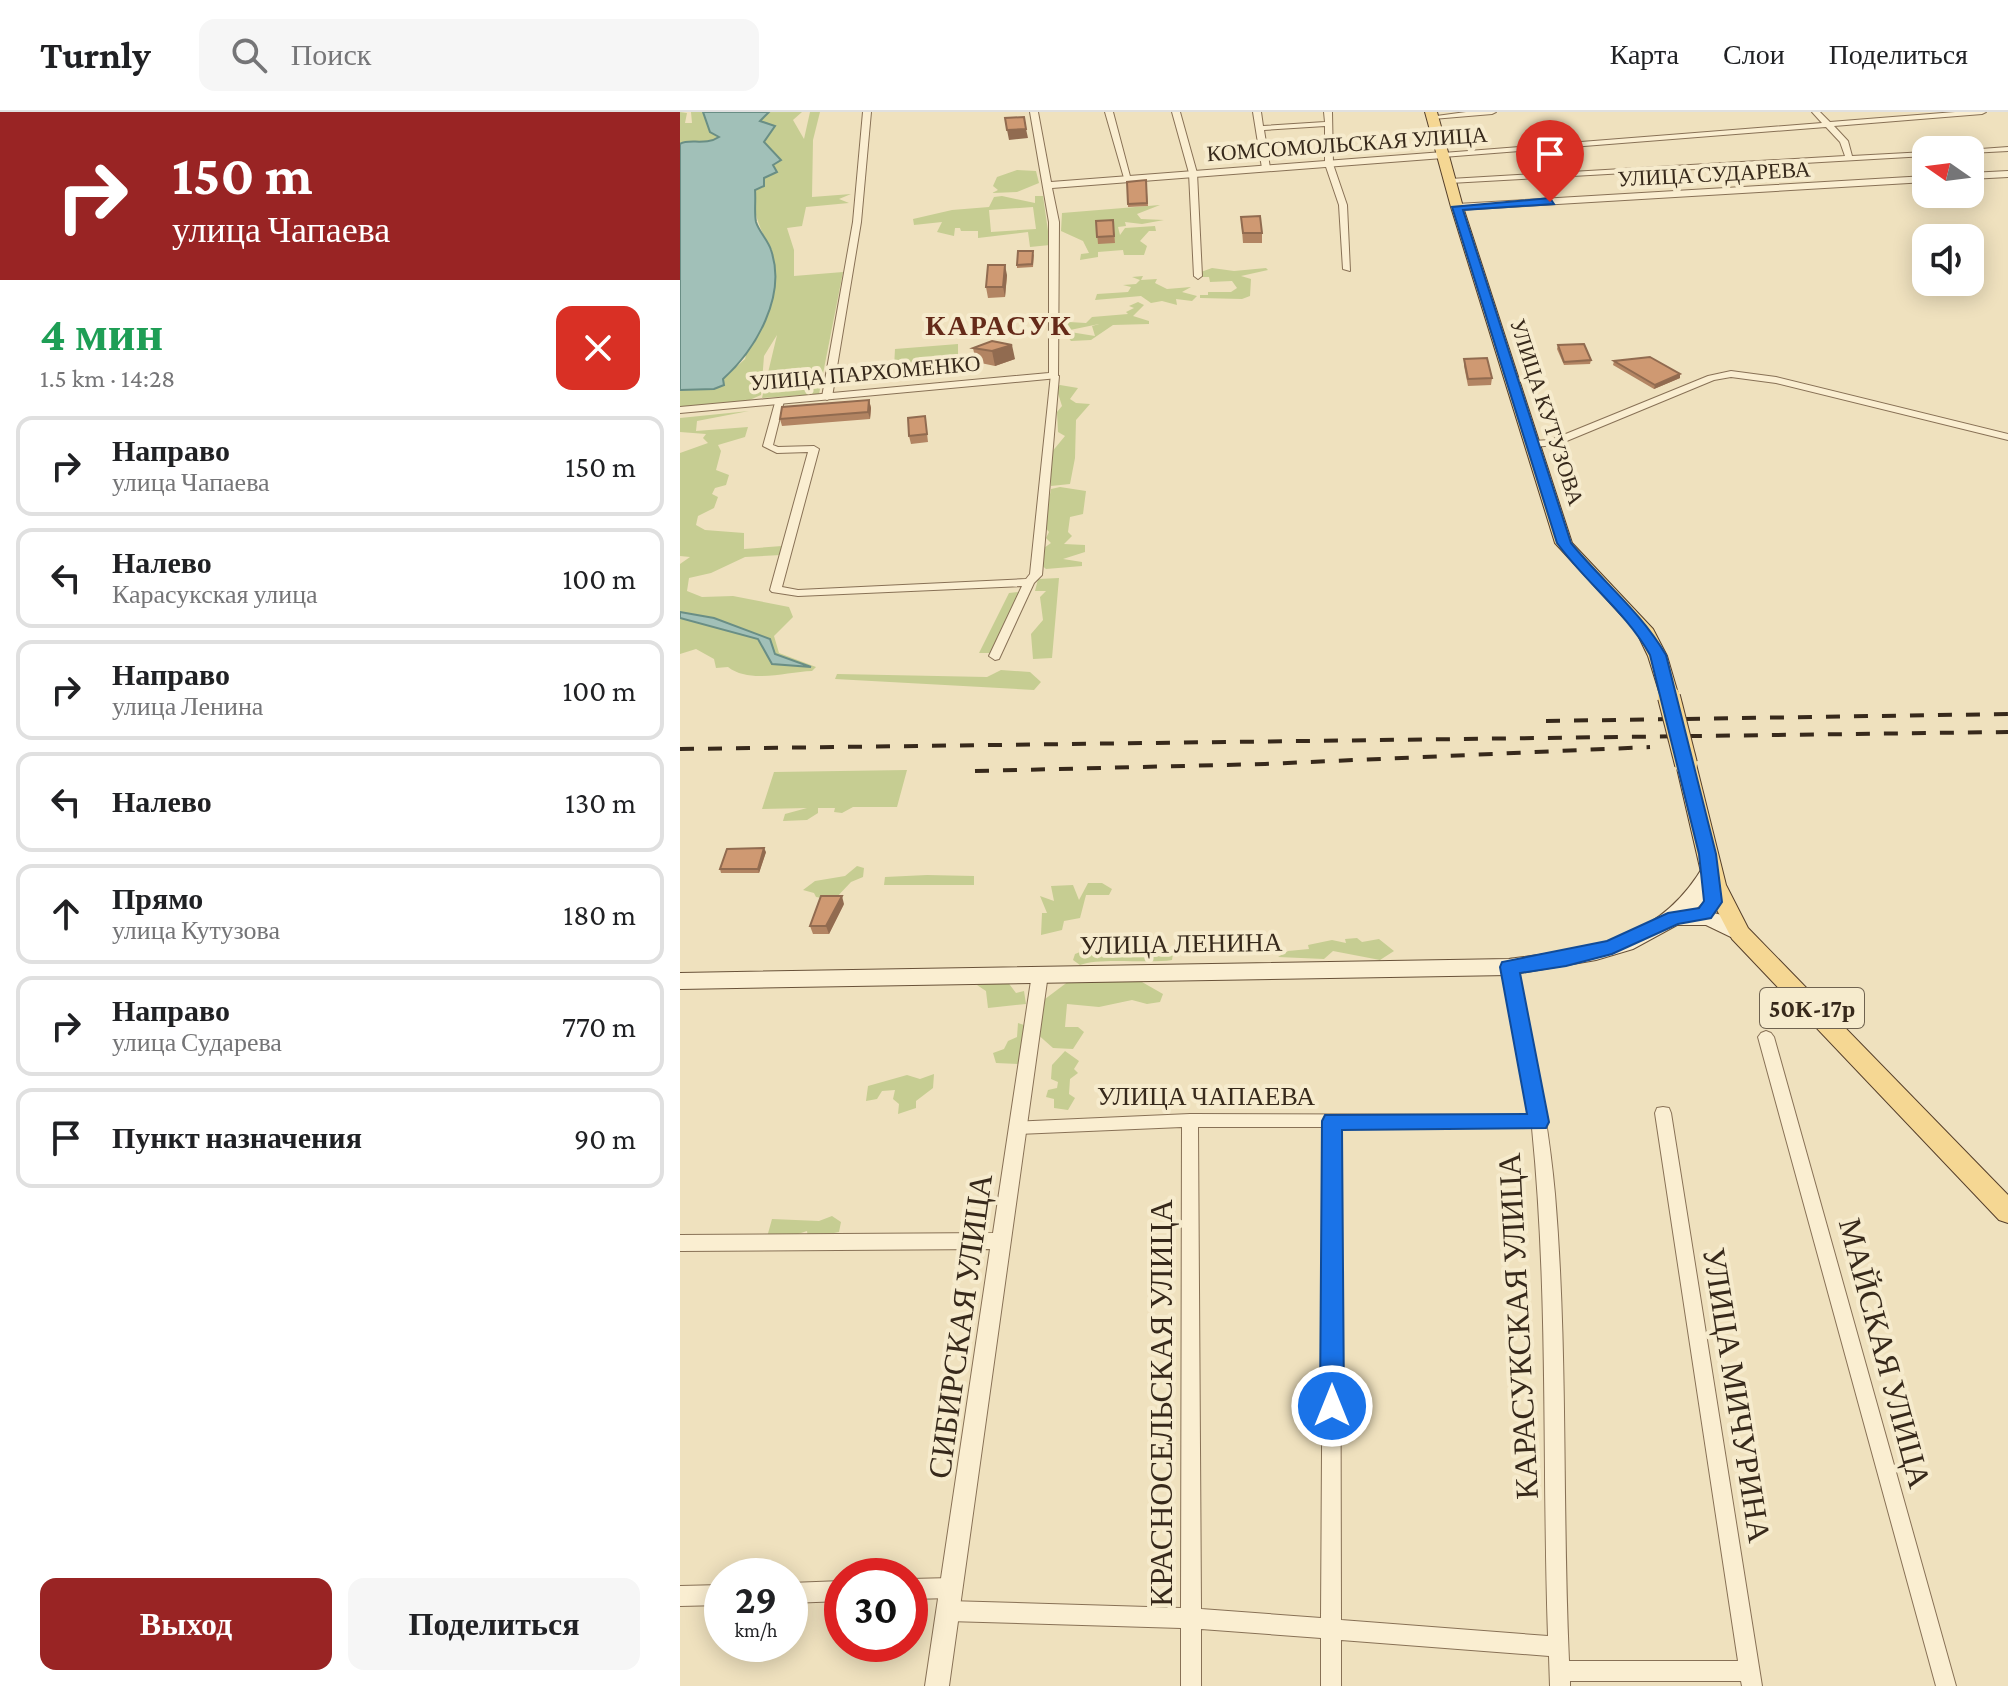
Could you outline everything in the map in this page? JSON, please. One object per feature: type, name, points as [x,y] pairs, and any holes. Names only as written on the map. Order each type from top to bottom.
[{"type":"main road","name":"УЛИЦА КУТУЗОВА","points":[[1432,114],[1457,207],[1564,543],[1591,576],[1643,629],[1658,655],[1711,870],[1701,910]]},
{"type":"main road","name":"50К-17р","points":[[1701,910],[1740,933],[2008,1212]]},
{"type":"main road","name":"УЛИЦА ЛЕНИНА","points":[[680,981],[1509,967],[1566,959],[1612,947],[1701,910]]},
{"type":"street","points":[[827,397],[857,222],[867,112]]},
{"type":"street","points":[[995,656],[1029,582],[1036,575],[1054,376],[1056,262],[1050,185],[1034,112]]},
{"type":"street","points":[[1109,112],[1128,178]]},
{"type":"street","points":[[1176,112],[1193,173],[1198,276]]},
{"type":"street","points":[[1257,112],[1266,168]]},
{"type":"street","points":[[1328,112],[1329,164],[1343,205],[1347,269]]},
{"type":"street","points":[[1432,114],[1492,112]]},
{"type":"street","points":[[1816,112],[1844,141],[1849,158]]},
{"type":"street","name":"КОМСОМОЛЬСКАЯ УЛИЦА","points":[[1050,185],[1982,112]]},
{"type":"street","points":[[1259,128],[1328,124]]},
{"type":"street","points":[[1984,150],[2008,149]]},
{"type":"street","points":[[1450,181],[1912,155]]},
{"type":"street","points":[[1984,175],[2008,174]]},
{"type":"street","name":"УЛИЦА СУДАРЕВА","points":[[1457,207],[1912,180]]},
{"type":"street","points":[[1532,444],[1553,443],[1711,378],[1731,374],[1785,382],[2008,437]]},
{"type":"street","name":"УЛИЦА ПАРХОМЕНКО","points":[[680,410],[1054,376]]},
{"type":"street","points":[[779,401],[768,446],[777,450],[814,449],[776,590],[798,593],[1029,582]]},
{"type":"street","name":"КАРАСУКСКАЯ УЛИЦА","points":[[1509,967],[1539,1122],[1555,1395],[1559,1678]]},
{"type":"street","name":"СИБИРСКАЯ УЛИЦА","points":[[937,1686],[1040,974]]},
{"type":"street","name":"МАЙСКАЯ УЛИЦА","points":[[1766,1037],[1946,1686]]},
{"type":"street","name":"УЛИЦА МИЧУРИНА","points":[[1663,1113],[1750,1679]]},
{"type":"street","name":"УЛИЦА ЧАПАЕВА","points":[[1018,1127],[1190,1120],[1539,1122]]},
{"type":"street","name":"КРАСНОСЕЛЬСКАЯ УЛИЦА","points":[[1190,1120],[1191,1686]]},
{"type":"street","points":[[1331,1686],[1332,1121]]},
{"type":"street","points":[[680,1243],[1003,1241]]},
{"type":"street","points":[[928,1589],[952,1588]]},
{"type":"street","points":[[680,1596],[704,1595]]},
{"type":"street","points":[[948,1611],[1192,1618],[1558,1647]]},
{"type":"street","points":[[1559,1678],[1750,1679]]},
{"type":"green space","points":[[680,112],[687,113],[685,123],[692,123],[691,112],[703,112],[710,132],[720,137],[680,144]]},
{"type":"green space","points":[[769,112],[802,112],[793,120],[804,139],[810,112],[820,112],[813,140],[812,197],[851,194],[839,199],[849,203],[806,207],[802,226],[787,228],[794,250],[794,276],[843,272],[819,394],[762,398],[777,335],[764,356],[761,395],[745,402],[680,407],[680,390],[714,389],[724,384],[723,379],[745,359],[771,250],[759,224],[754,203],[757,184],[776,172],[764,142],[768,134],[760,121]]},
{"type":"green space","points":[[1017,170],[1036,171],[1039,183],[1017,192],[992,193],[998,190],[993,186],[997,177]]},
{"type":"green space","points":[[1035,196],[1043,196],[1050,245],[1030,247],[1028,232],[978,238],[978,231],[961,231],[960,228],[955,228],[954,236],[937,232],[942,222],[914,225],[913,219],[952,210],[989,207],[994,197],[1035,203]],"holes":[[[1033,207],[1036,229],[991,232],[989,210]]]},
{"type":"green space","points":[[1160,205],[1137,214],[1141,219],[1164,220],[1142,224],[1125,222],[1126,226],[1118,227],[1120,235],[1125,228],[1155,226],[1156,231],[1149,231],[1140,241],[1147,246],[1144,255],[1124,255],[1123,250],[1098,252],[1098,257],[1080,260],[1081,254],[1089,253],[1083,241],[1061,231],[1062,213]]},
{"type":"green space","points":[[1212,268],[1268,270],[1241,276],[1251,279],[1250,296],[1242,299],[1200,298],[1208,292],[1231,292],[1237,288],[1232,281],[1210,282],[1209,277],[1199,277],[1201,272]]},
{"type":"green space","points":[[1143,276],[1141,280],[1157,279],[1155,283],[1167,289],[1191,287],[1182,292],[1197,296],[1192,301],[1176,299],[1177,305],[1162,301],[1151,303],[1141,296],[1095,300],[1097,294],[1128,292],[1131,287],[1123,285],[1136,284],[1140,280],[1132,277]]},
{"type":"green space","points":[[1138,302],[1144,305],[1133,316],[1149,321],[1149,324],[1113,325],[1091,340],[1071,341],[1068,337],[1070,332],[1095,336],[1092,326],[1099,324],[1070,330],[1066,326],[1069,322],[1086,323],[1092,317],[1128,314],[1126,312],[1134,308],[1129,306]]},
{"type":"green space","points":[[958,344],[958,363],[894,368],[895,349]]},
{"type":"green space","points":[[1056,387],[1078,388],[1070,399],[1076,403],[1090,404],[1076,420],[1075,458],[1070,484],[1051,486],[1051,453],[1065,436],[1058,432],[1057,412],[1062,406]]},
{"type":"green space","points":[[749,411],[697,421],[696,431],[748,427],[745,437],[718,445],[721,451],[716,470],[729,475],[726,485],[715,488],[712,494],[718,497],[714,508],[698,516],[696,525],[705,530],[744,533],[744,549],[782,546],[781,555],[745,557],[711,573],[689,578],[687,591],[702,597],[733,596],[789,607],[793,617],[774,636],[779,653],[816,667],[812,671],[747,675],[728,667],[716,668],[714,659],[696,649],[680,654],[680,618],[758,639],[772,664],[805,665],[775,654],[770,639],[714,618],[680,612],[680,564],[690,557],[680,556],[680,453],[708,443],[703,438],[706,434],[680,432],[680,418]]},
{"type":"green space","points":[[1060,487],[1086,491],[1083,514],[1070,517],[1068,532],[1072,536],[1064,544],[1085,545],[1085,552],[1063,559],[1082,562],[1082,566],[1046,569],[1038,562],[1041,550],[1051,543],[1046,538],[1049,532],[1044,526],[1051,489]]},
{"type":"green space","points":[[1059,578],[1052,658],[1033,659],[1031,634],[1043,620],[1040,597],[1046,591],[1035,591],[1038,579]]},
{"type":"green space","points":[[1019,592],[990,653],[979,653],[1009,593]]},
{"type":"green space","points":[[1001,670],[1030,672],[1041,682],[1034,690],[835,679],[837,674],[987,677]]},
{"type":"green space","points":[[907,770],[897,807],[853,807],[842,813],[834,812],[835,808],[818,808],[818,813],[807,820],[783,821],[785,814],[807,808],[762,809],[774,772]]},
{"type":"green space","points":[[857,866],[864,868],[863,877],[851,882],[834,900],[816,897],[814,893],[803,890],[815,881],[845,876]]},
{"type":"green space","points":[[974,876],[974,885],[884,885],[885,877]]},
{"type":"green space","points":[[1088,883],[1102,883],[1112,889],[1109,895],[1086,895],[1080,918],[1064,921],[1062,930],[1041,935],[1042,913],[1047,913],[1040,896],[1054,901],[1051,886],[1073,885],[1079,900]]},
{"type":"green space","points":[[1357,938],[1362,942],[1379,939],[1394,951],[1380,960],[1333,951],[1324,959],[1278,957],[1288,951],[1309,949],[1308,945],[1332,940],[1346,943],[1345,939]]},
{"type":"green space","points":[[1155,942],[1173,954],[1172,960],[1099,961],[1080,965],[1073,960],[1075,954],[1085,950],[1105,955],[1112,950],[1116,955],[1123,952],[1128,944]]},
{"type":"green space","points":[[1073,978],[1142,982],[1163,994],[1160,1002],[1147,1004],[1132,1000],[1099,1007],[1067,1004],[1065,1027],[1078,1027],[1084,1032],[1073,1049],[1053,1048],[1035,1032],[1021,1064],[996,1063],[993,1053],[1004,1049],[1008,1041],[1017,1037],[1018,1023],[1027,1026],[1041,1002]]},
{"type":"green space","points":[[1007,981],[1016,993],[1024,991],[1026,1004],[988,1008],[986,991],[977,985]]},
{"type":"green space","points":[[1065,1051],[1079,1061],[1074,1069],[1078,1073],[1070,1079],[1069,1094],[1075,1098],[1068,1110],[1054,1108],[1054,1099],[1046,1097],[1048,1090],[1057,1088],[1058,1082],[1051,1079],[1052,1065]]},
{"type":"green space","points":[[934,1074],[933,1088],[916,1101],[916,1108],[898,1114],[899,1104],[893,1099],[895,1090],[882,1091],[877,1099],[866,1101],[868,1086],[907,1075],[920,1079]]},
{"type":"green space","points":[[832,1216],[841,1222],[839,1232],[808,1238],[807,1231],[786,1238],[767,1237],[772,1219],[819,1221]]},
{"type":"water","points":[[703,112],[769,112],[760,121],[775,126],[764,142],[781,160],[773,165],[777,172],[764,178],[764,186],[755,190],[755,214],[771,250],[775,285],[772,303],[757,337],[723,379],[724,385],[714,389],[680,390],[680,144],[719,137],[710,132]]},
{"type":"water","points":[[680,612],[714,618],[770,639],[775,654],[811,667],[772,664],[758,639],[680,618]]},
{"type":"building","points":[[1024,117],[1026,129],[1007,130],[1005,118]]},
{"type":"building","points":[[1146,180],[1147,203],[1128,204],[1127,182]]},
{"type":"building","points":[[1260,216],[1262,233],[1243,233],[1241,217]]},
{"type":"building","points":[[1113,220],[1114,236],[1097,237],[1096,221]]},
{"type":"building","points":[[1018,251],[1033,251],[1032,264],[1017,265]]},
{"type":"building","points":[[988,265],[1005,265],[1003,287],[986,287]]},
{"type":"building","points":[[992,341],[1012,345],[992,351],[973,348]]},
{"type":"building","points":[[1584,344],[1591,360],[1564,362],[1558,345]]},
{"type":"building","points":[[1650,357],[1680,374],[1655,385],[1614,361]]},
{"type":"building","points":[[1487,358],[1492,378],[1468,379],[1464,359]]},
{"type":"building","points":[[869,400],[868,412],[780,419],[782,407]]},
{"type":"building","points":[[925,416],[927,434],[909,436],[908,418]]},
{"type":"building","points":[[764,848],[758,869],[720,869],[727,849]]},
{"type":"building","points":[[821,896],[842,896],[826,926],[810,926]]},
{"type":"railway","points":[[1546,721],[2008,714]]},
{"type":"railway","points":[[680,749],[2008,732]]},
{"type":"railway","points":[[975,771],[1265,764],[1650,747]]},
{"type":"district","name":"КАРАСУК","points":[[999,325]]},
{"type":"route","points":[[1332,1406],[1332,1121],[1539,1122],[1509,967],[1566,959],[1612,947],[1675,918],[1698,916],[1713,902],[1708,854],[1658,655],[1643,629],[1572,556],[1564,543],[1457,207],[1550,202]]}]
